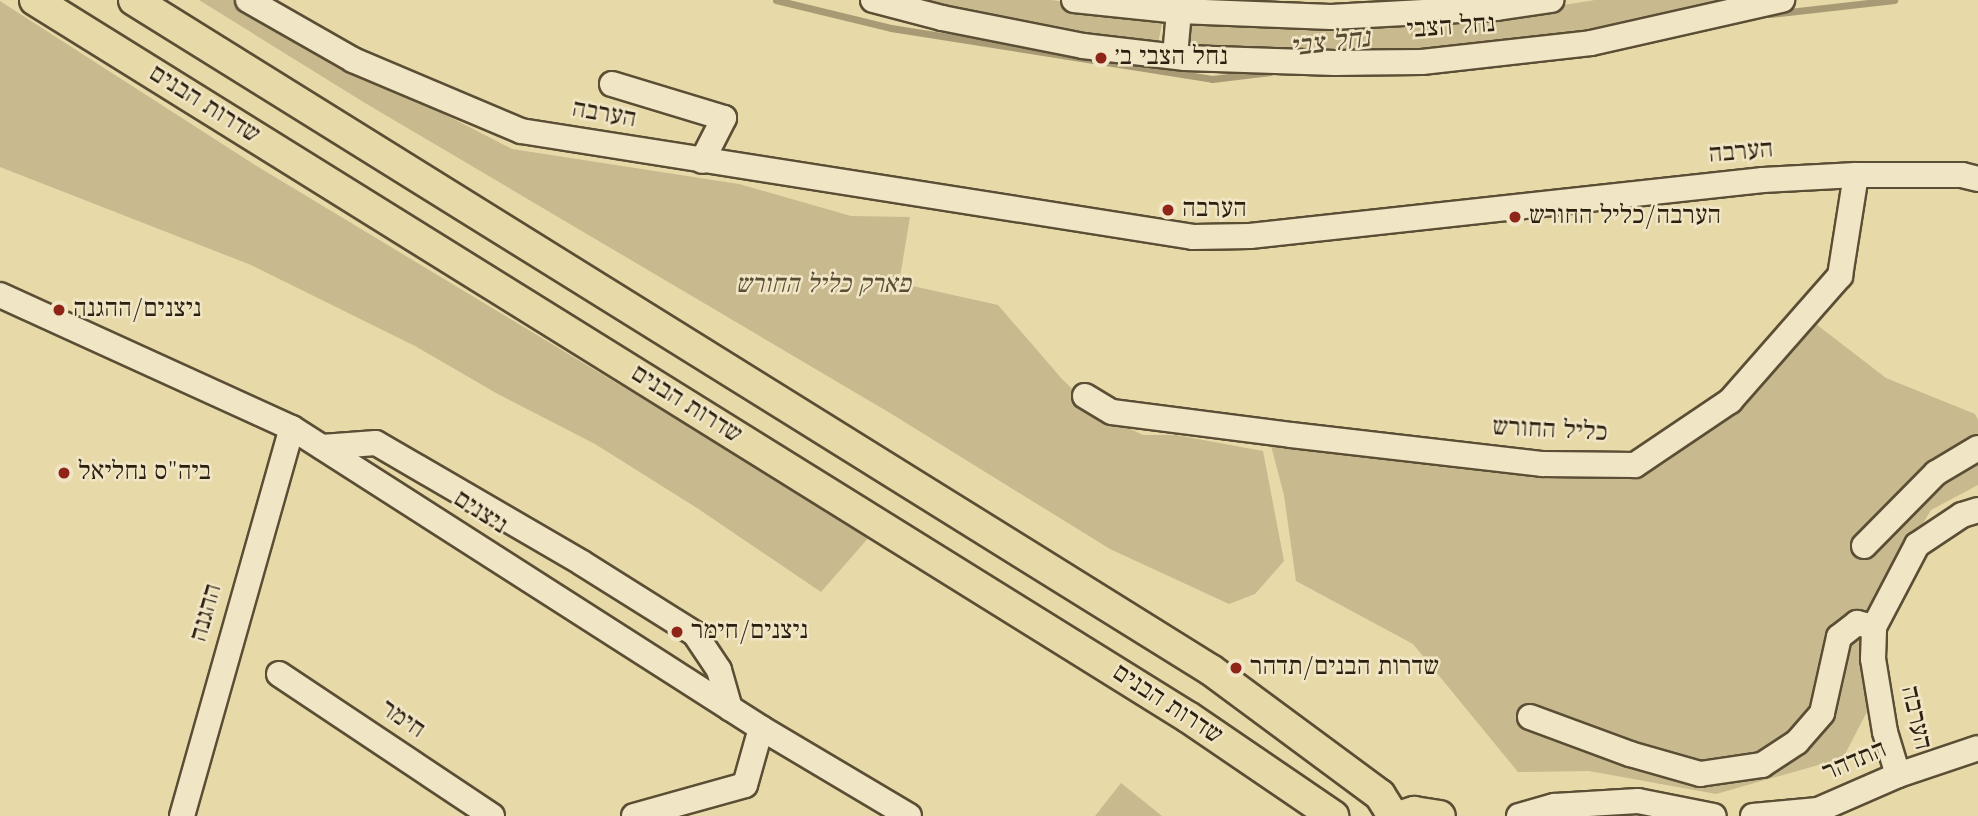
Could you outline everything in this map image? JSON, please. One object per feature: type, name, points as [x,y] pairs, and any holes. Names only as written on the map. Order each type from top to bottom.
[{"type":"main road","name":"שדרות הבנים","points":[[35,0],[1188,717],[1332,816]]},
{"type":"main road","name":"שדרות הבנים","points":[[134,0],[1211,670],[1370,786],[1380,795],[1393,816]]},
{"type":"main road","points":[[1401,816],[1415,812],[1440,816]]},
{"type":"street","name":"הערבה","points":[[248,0],[353,60],[521,131],[1193,237],[1250,236],[1762,180],[1856,175],[1962,175],[1978,179]]},
{"type":"street","name":"נחל הצבי","points":[[873,0],[942,18],[1083,46],[1175,56],[1335,63],[1422,62],[1505,54],[1638,34],[1782,0]]},
{"type":"street","name":"נחל הצבי","points":[[1074,0],[1331,17],[1497,8],[1551,0]]},
{"type":"street","points":[[1175,56],[1179,5]]},
{"type":"street","points":[[612,84],[724,118],[702,161]]},
{"type":"street","name":"כליל החורש","points":[[1085,397],[1112,412],[1291,435],[1543,464],[1635,465],[1730,401],[1840,276],[1856,175]]},
{"type":"street","name":"ניצנים","points":[[0,295],[292,428],[761,728],[878,808],[909,816]]},
{"type":"street","name":"ההגנה","points":[[182,816],[292,428]]},
{"type":"street","points":[[322,447],[376,443],[582,563],[695,634],[719,670],[730,708]]},
{"type":"street","points":[[1864,546],[1936,473],[1978,448]]},
{"type":"street","name":"הערבה","points":[[1898,775],[1885,732],[1875,671],[1874,627],[1917,545],[1962,516],[1978,510]]},
{"type":"street","points":[[1530,717],[1630,754],[1700,774],[1762,765],[1797,742],[1822,713],[1839,637],[1857,623],[1874,627]]},
{"type":"street","name":"חימר","points":[[279,674],[492,816]]},
{"type":"street","points":[[634,816],[745,785],[761,728]]},
{"type":"street","name":"התדהר","points":[[1753,816],[1818,810],[1898,775],[1978,748]]},
{"type":"street","points":[[1518,816],[1555,806],[1638,801],[1714,816]]},
{"type":"green space","name":"פארק כליל החורש","points":[[199,0],[241,0],[380,81],[512,149],[739,184],[851,216],[910,217],[899,283],[998,305],[1062,379],[1097,413],[1143,435],[1176,435],[1263,451],[1284,561],[1255,594],[1229,604],[1110,549],[890,413],[365,103]]},
{"type":"green space","points":[[879,0],[1051,0],[1164,15],[1156,52]]},
{"type":"green space","points":[[1595,0],[1770,0],[1477,53],[1185,54],[1188,18],[1557,6]]},
{"type":"green space","points":[[0,1],[255,165],[870,536],[821,592],[697,508],[595,444],[496,393],[415,346],[251,265],[0,167]]},
{"type":"green space","points":[[1812,321],[1886,378],[1975,414],[1978,420],[1978,485],[1931,510],[1883,591],[1870,706],[1843,758],[1716,794],[1589,771],[1518,772],[1413,644],[1296,581],[1284,495],[1270,442],[1494,473],[1620,477],[1663,464],[1734,415]]},
{"type":"green space","points":[[1121,783],[1162,816],[1095,816]]},
{"type":"waterway","name":"נחל צבי","points":[[776,0],[891,28],[1212,79],[1271,72]]},
{"type":"waterway","name":"נחל צבי","points":[[1770,14],[1894,0]]},
{"type":"place","name":"נחל הצבי ב׳","points":[[1101,58]]},
{"type":"place","name":"הערבה","points":[[1168,210]]},
{"type":"place","name":"הערבה/כליל החורש","points":[[1515,217]]},
{"type":"place","name":"ניצנים/ההגנה","points":[[59,310]]},
{"type":"place","name":"ביה\"ס נחליאל","points":[[64,473]]},
{"type":"place","name":"ניצנים/חימר","points":[[677,632]]},
{"type":"place","name":"שדרות הבנים/תדהר","points":[[1236,668]]}]
